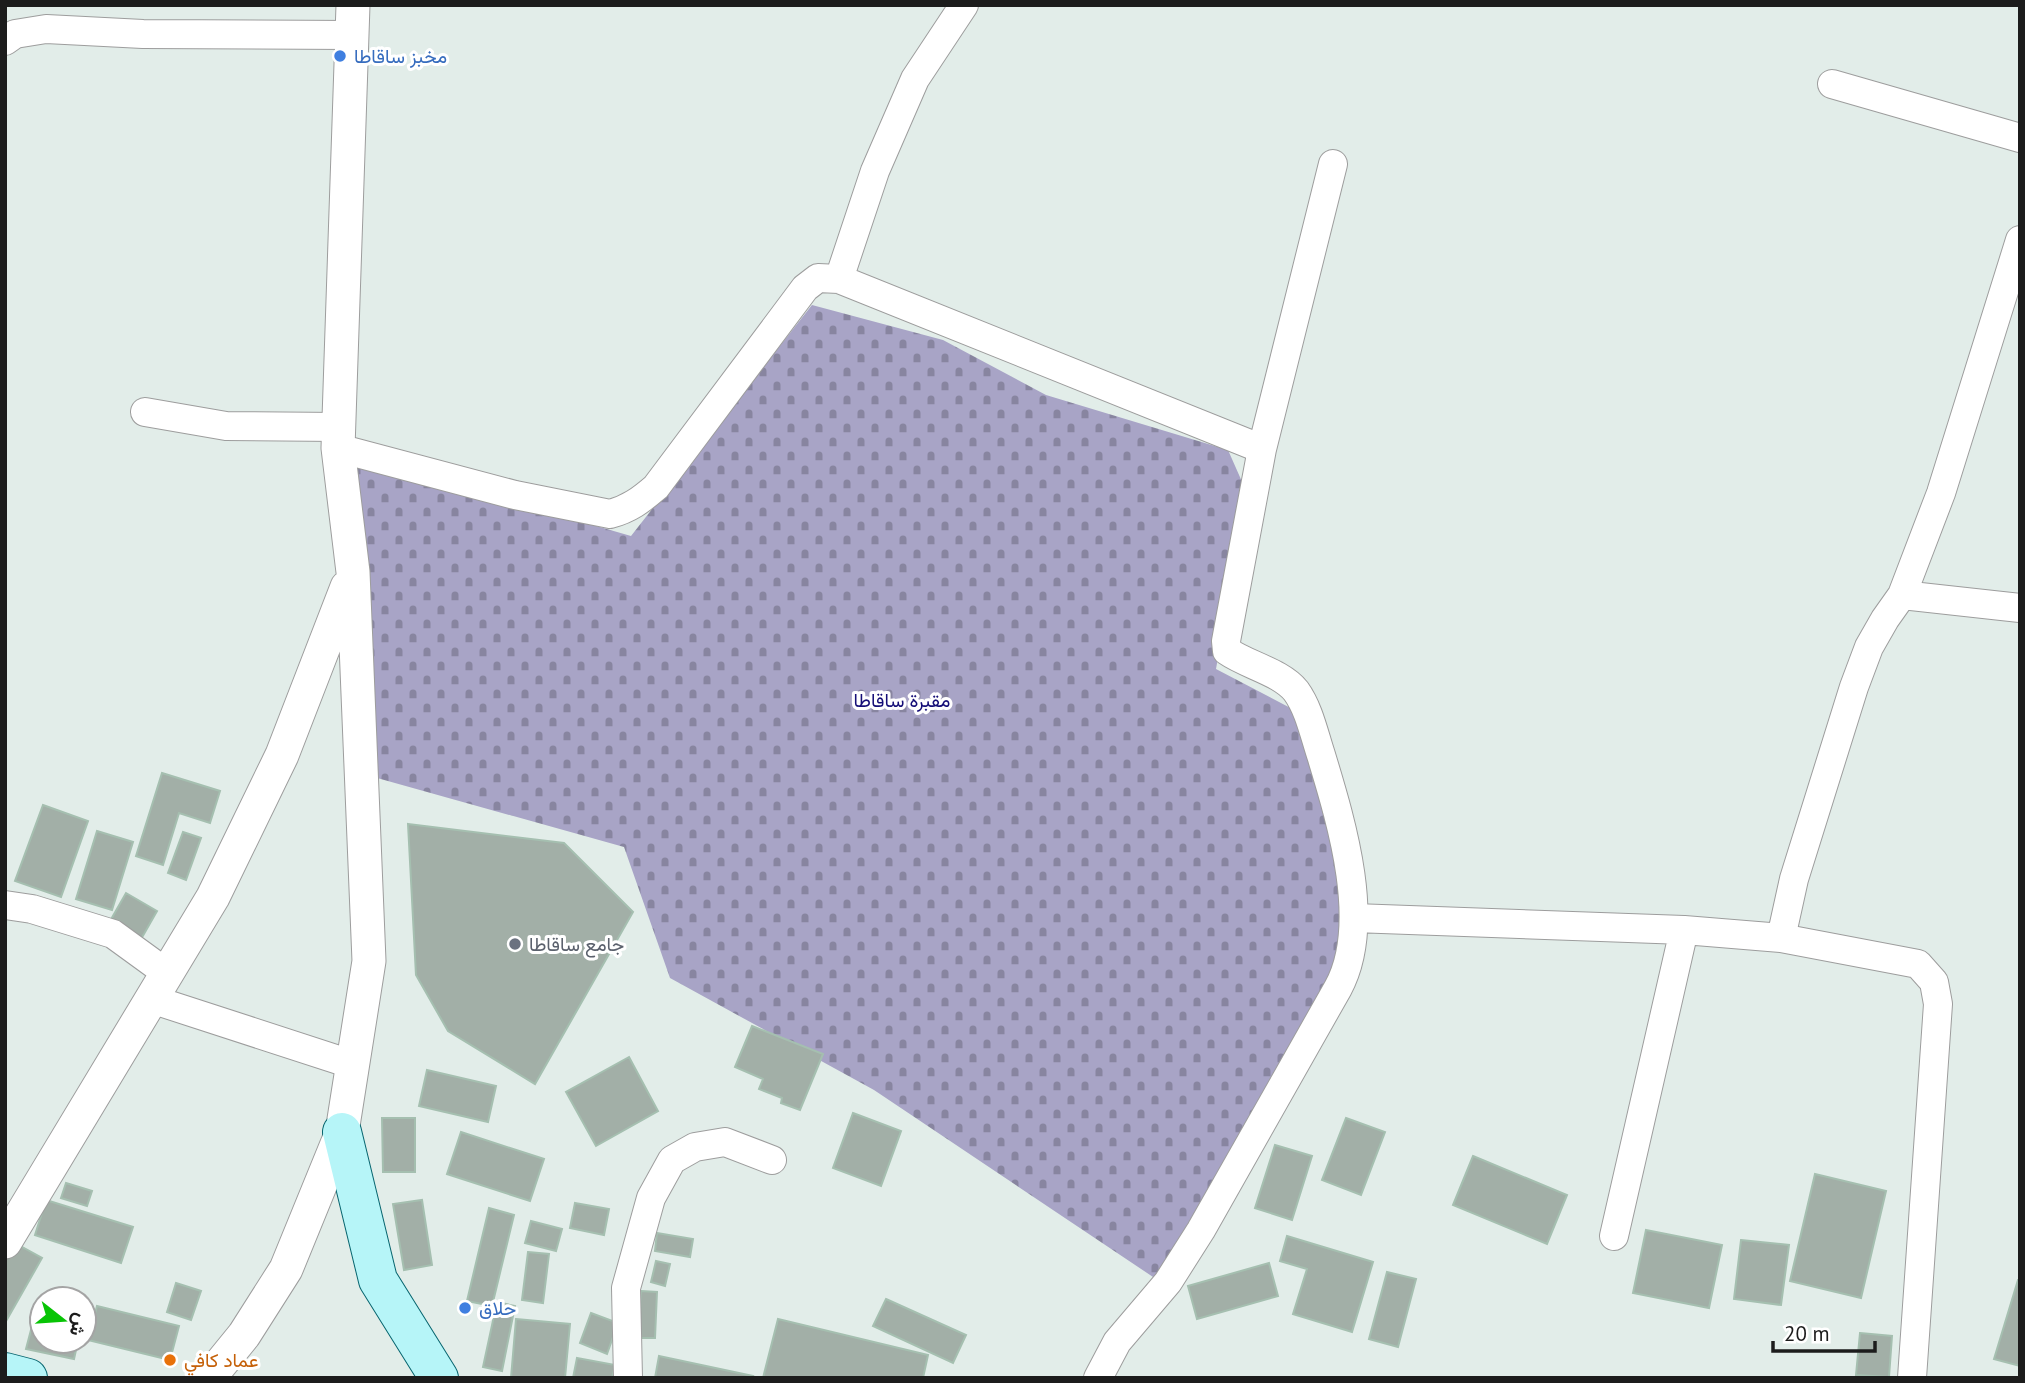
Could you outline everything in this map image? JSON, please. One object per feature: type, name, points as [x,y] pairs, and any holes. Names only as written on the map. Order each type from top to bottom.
[{"type":"main road","points":[[342,1132],[378,1280],[400,1320],[439,1378]]},
{"type":"main road","points":[[5,1372],[28,1378]]},
{"type":"street","points":[[839,279],[875,171],[915,79],[964,5]]},
{"type":"street","points":[[5,41],[15,34],[46,29],[143,34],[353,20],[338,438],[353,572],[369,961],[342,1132],[286,1269],[244,1335],[209,1378]]},
{"type":"street","points":[[1832,84],[2020,138]]},
{"type":"street","points":[[1098,1378],[1117,1342],[1168,1282],[1200,1230],[1338,988],[1352,953],[1354,918],[1340,819],[1305,707],[1294,688],[1227,651],[1228,618],[1262,449],[1333,164]]},
{"type":"street","points":[[1781,938],[1794,879],[1854,687],[1869,647],[1902,595],[1941,493],[2020,240]]},
{"type":"street","points":[[145,412],[226,426],[338,438],[515,495],[610,514],[639,502],[656,487],[805,288],[818,278],[839,279],[1262,449]]},
{"type":"street","points":[[5,1242],[213,897],[282,755],[353,572]]},
{"type":"street","points":[[1902,595],[2020,608]]},
{"type":"street","points":[[5,905],[32,909],[113,934],[159,986],[354,1065]]},
{"type":"street","points":[[1354,918],[1684,930],[1781,938],[1918,964],[1928,972],[1938,992],[1912,1378]]},
{"type":"street","points":[[1614,1236],[1684,930]]},
{"type":"street","points":[[628,1378],[625,1288],[651,1198],[673,1160],[695,1147],[725,1142],[772,1160]]},
{"type":"green space","name":"مقبرة ساقاطا","points":[[812,305],[943,340],[1046,395],[1228,450],[1247,493],[1216,669],[1300,713],[1337,831],[1346,955],[1162,1283],[874,1090],[670,978],[624,847],[370,776],[357,457],[631,536]]},
{"type":"building","points":[[162,773],[220,791],[210,823],[179,813],[163,865],[136,856]]},
{"type":"building","points":[[43,805],[88,821],[61,897],[15,881]]},
{"type":"building","name":"جامع ساقاطا","points":[[408,824],[564,843],[633,912],[535,1084],[448,1031],[416,975]]},
{"type":"building","points":[[97,831],[133,842],[112,910],[76,899]]},
{"type":"building","points":[[183,832],[201,838],[186,880],[168,873]]},
{"type":"building","points":[[126,893],[157,911],[140,941],[109,923]]},
{"type":"building","points":[[752,1026],[823,1054],[800,1110],[781,1103],[782,1098],[759,1089],[763,1079],[735,1067]]},
{"type":"building","points":[[629,1057],[658,1111],[596,1146],[566,1092]]},
{"type":"building","points":[[427,1070],[496,1086],[488,1122],[419,1106]]},
{"type":"building","points":[[853,1113],[901,1131],[881,1186],[833,1168]]},
{"type":"building","points":[[382,1118],[415,1118],[415,1172],[383,1172]]},
{"type":"building","points":[[1346,1118],[1385,1132],[1361,1195],[1322,1180]]},
{"type":"building","points":[[461,1132],[544,1159],[530,1201],[447,1174]]},
{"type":"building","points":[[1275,1145],[1312,1156],[1292,1220],[1255,1208]]},
{"type":"building","points":[[1473,1156],[1567,1195],[1547,1244],[1453,1205]]},
{"type":"building","points":[[1815,1174],[1886,1191],[1861,1298],[1790,1281]]},
{"type":"building","points":[[66,1183],[92,1191],[87,1206],[61,1198]]},
{"type":"building","points":[[46,1200],[133,1227],[121,1263],[35,1235]]},
{"type":"building","points":[[422,1200],[432,1265],[404,1270],[393,1204]]},
{"type":"building","points":[[575,1203],[609,1209],[604,1235],[570,1228]]},
{"type":"building","points":[[489,1208],[514,1215],[492,1306],[467,1301]]},
{"type":"building","points":[[531,1221],[562,1229],[556,1251],[525,1243]]},
{"type":"building","points":[[1646,1230],[1722,1245],[1709,1308],[1633,1293]]},
{"type":"building","points":[[657,1233],[693,1239],[690,1257],[655,1251]]},
{"type":"building","points":[[1287,1236],[1373,1262],[1352,1332],[1293,1314],[1307,1269],[1280,1261]]},
{"type":"building","points":[[1741,1240],[1789,1245],[1781,1305],[1734,1299]]},
{"type":"building","points":[[15,1243],[42,1258],[5,1323],[5,1259]]},
{"type":"building","points":[[528,1252],[549,1254],[543,1303],[522,1300]]},
{"type":"building","points":[[656,1261],[670,1264],[665,1286],[651,1282]]},
{"type":"building","points":[[1269,1263],[1278,1296],[1197,1319],[1188,1286]]},
{"type":"building","points":[[1387,1272],[1416,1279],[1398,1347],[1369,1339]]},
{"type":"building","points":[[2020,1280],[2020,1366],[1994,1359]]},
{"type":"building","points":[[176,1283],[201,1291],[191,1320],[167,1312]]},
{"type":"building","points":[[641,1291],[657,1292],[655,1338],[639,1338]]},
{"type":"building","points":[[886,1299],[966,1335],[953,1363],[873,1326]]},
{"type":"building","points":[[497,1302],[515,1306],[502,1371],[483,1367]]},
{"type":"building","points":[[98,1306],[179,1326],[170,1360],[98,1342]]},
{"type":"building","points":[[591,1313],[618,1323],[607,1354],[580,1343]]},
{"type":"building","points":[[516,1319],[570,1324],[565,1378],[511,1378]]},
{"type":"building","points":[[778,1319],[928,1355],[923,1378],[763,1378]]},
{"type":"building","points":[[1860,1333],[1892,1336],[1889,1377],[1856,1375]]},
{"type":"building","points":[[55,1355],[75,1355],[74,1359]]},
{"type":"building","points":[[659,1356],[753,1376],[655,1378]]},
{"type":"building","points":[[577,1358],[615,1365],[612,1378],[573,1378]]},
{"type":"place","name":"مخبز ساقاطا","points":[[340,56]]},
{"type":"place","name":"جامع ساقاطا","points":[[515,944]]},
{"type":"place","name":"حلاق","points":[[465,1308]]},
{"type":"place","name":"عماد كافي","points":[[170,1360]]}]
